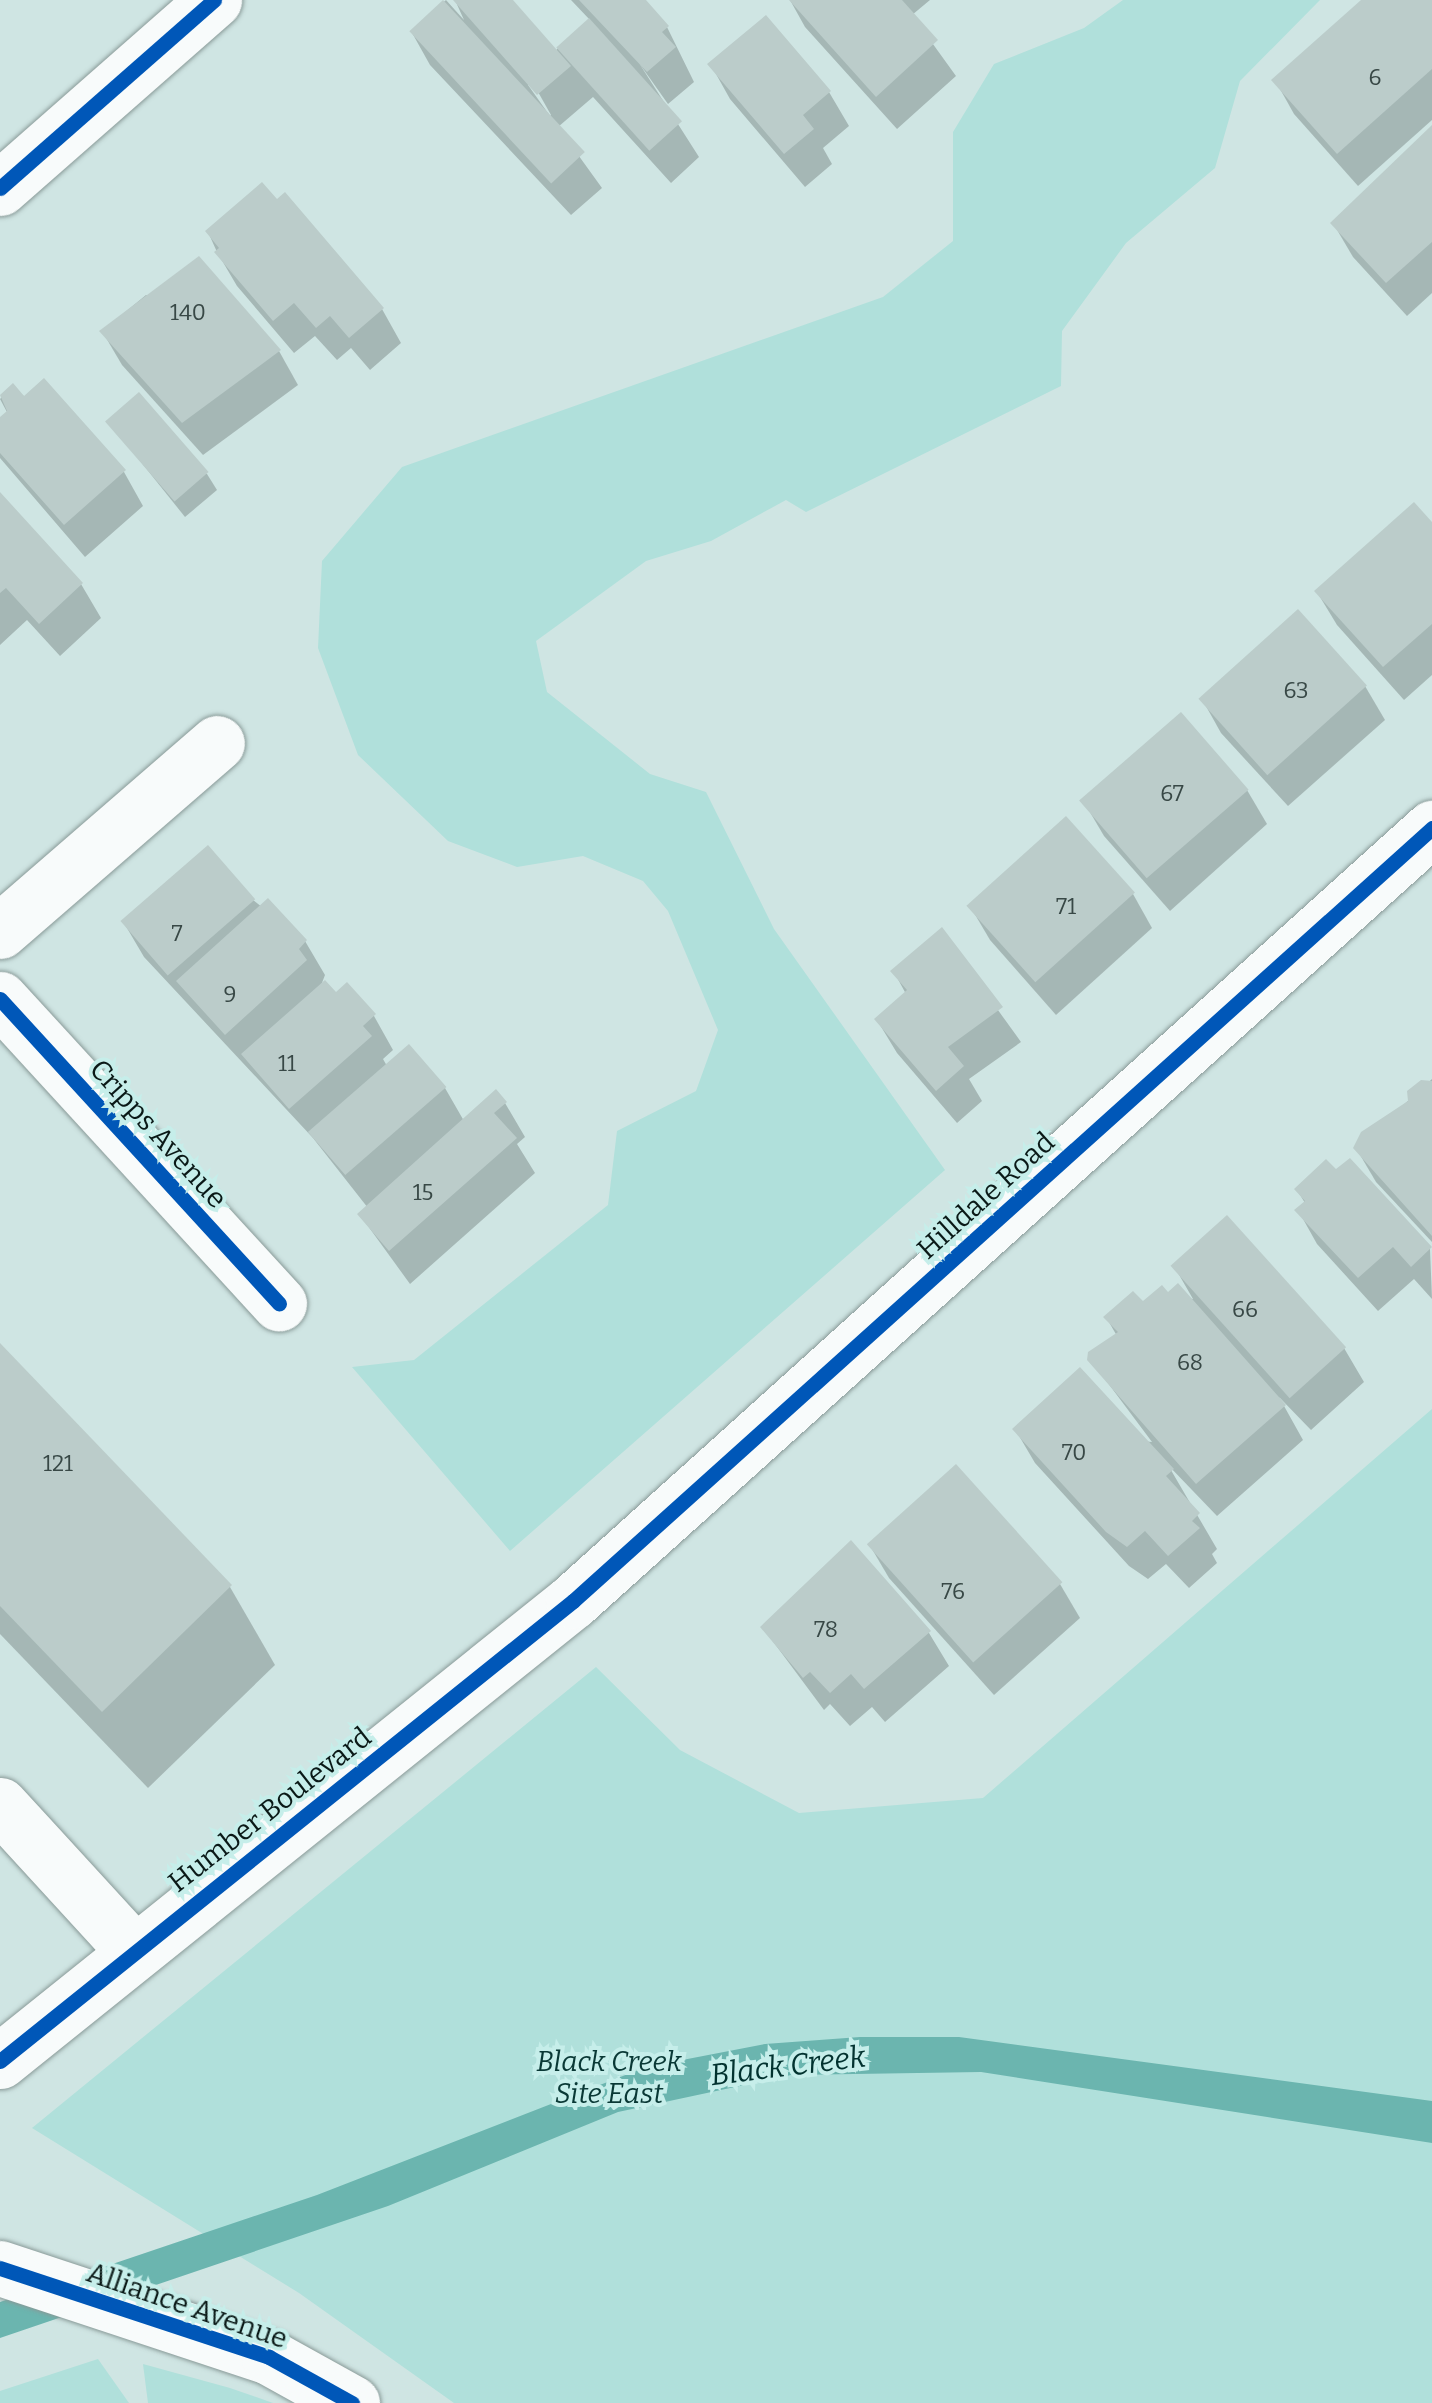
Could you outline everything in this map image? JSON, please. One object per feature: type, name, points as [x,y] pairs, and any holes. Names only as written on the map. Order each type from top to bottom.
[{"type":"street","points":[[0,188],[214,0]]},
{"type":"street","points":[[0,931],[217,743]]},
{"type":"street","name":"Hilldale Road","points":[[573,1601],[1432,828]]},
{"type":"street","name":"Cripps Avenue","points":[[0,999],[278,1303]]},
{"type":"street","name":"Humber Boulevard","points":[[0,2062],[134,1950],[573,1601]]},
{"type":"street","points":[[0,1806],[134,1950]]},
{"type":"street","name":"Alliance Avenue","points":[[0,2268],[269,2357],[352,2403]]},
{"type":"green space","points":[[1123,0],[1320,0],[1240,81],[1215,168],[1126,243],[1062,331],[1061,386],[806,512],[786,500],[711,541],[646,561],[536,641],[547,692],[650,774],[706,792],[774,929],[945,1170],[510,1551],[352,1367],[414,1360],[608,1205],[617,1131],[696,1091],[718,1030],[668,911],[643,881],[583,856],[517,867],[448,841],[358,755],[318,648],[322,561],[402,467],[883,297],[953,241],[953,132],[994,64],[1084,28]]},
{"type":"green space","name":"Black Creek Site East","points":[[1432,1409],[1432,2403],[454,2403],[299,2293],[32,2128],[596,1667],[680,1750],[799,1813],[983,1798]]},
{"type":"green space","points":[[98,2359],[129,2403],[0,2403],[0,2391]]},
{"type":"green space","points":[[143,2364],[230,2388],[273,2403],[148,2403]]},
{"type":"water","name":"Black Creek","points":[[860,2037],[959,2037],[1432,2101],[1432,2143],[981,2072],[791,2075],[618,2112],[388,2206],[0,2338],[0,2302],[317,2195],[646,2067],[765,2044]]},
{"type":"building","points":[[443,0],[585,152],[551,183],[409,31]]},
{"type":"building","points":[[453,0],[513,0],[571,66],[537,95]]},
{"type":"building","points":[[579,0],[646,0],[669,26],[662,32],[676,47],[647,72]]},
{"type":"building","points":[[789,0],[902,0],[938,40],[876,97]]},
{"type":"building","points":[[1361,0],[1432,0],[1432,69],[1337,154],[1271,80]]},
{"type":"building","points":[[766,15],[831,91],[803,115],[814,129],[784,154],[707,64]]},
{"type":"building","points":[[589,18],[682,121],[649,151],[556,47]]},
{"type":"building","points":[[1432,125],[1432,242],[1386,283],[1330,223]]},
{"type":"building","points":[[262,182],[277,199],[285,192],[384,308],[349,338],[330,316],[316,328],[294,303],[273,321],[214,252],[219,248],[205,231]]},
{"type":"building","points":[[199,256],[281,350],[182,423],[99,331]]},
{"type":"building","points":[[44,378],[126,470],[64,525],[0,453],[0,417],[7,411],[0,395],[13,383],[24,396]]},
{"type":"building","points":[[139,392],[209,472],[175,502],[105,422]]},
{"type":"building","points":[[0,492],[83,583],[39,624],[6,588],[0,593]]},
{"type":"building","points":[[1414,502],[1432,522],[1432,624],[1383,667],[1314,591]]},
{"type":"building","points":[[1298,609],[1367,686],[1267,775],[1198,699]]},
{"type":"building","points":[[1181,712],[1249,790],[1147,878],[1079,801]]},
{"type":"building","points":[[1066,816],[1135,893],[1035,982],[966,906]]},
{"type":"building","points":[[208,845],[255,899],[168,975],[120,921]]},
{"type":"building","points":[[268,898],[307,940],[299,949],[307,960],[225,1035],[176,981]]},
{"type":"building","points":[[942,927],[1003,1007],[948,1047],[964,1066],[936,1091],[874,1019],[907,990],[890,971]]},
{"type":"building","points":[[325,980],[336,992],[347,982],[376,1014],[363,1026],[372,1036],[289,1109],[241,1054]]},
{"type":"building","points":[[409,1044],[446,1087],[345,1175],[308,1132]]},
{"type":"building","points":[[1421,1080],[1432,1081],[1432,1236],[1353,1148],[1361,1132],[1408,1101],[1407,1091]]},
{"type":"building","points":[[496,1089],[507,1102],[494,1113],[517,1138],[389,1251],[357,1214]]},
{"type":"building","points":[[1350,1158],[1432,1247],[1411,1267],[1393,1247],[1358,1278],[1294,1210],[1305,1201],[1294,1189],[1326,1159],[1336,1169]]},
{"type":"building","points":[[1227,1215],[1346,1347],[1290,1398],[1171,1266]]},
{"type":"building","points":[[1178,1283],[1286,1405],[1196,1484],[1087,1360],[1088,1352],[1118,1332],[1103,1317],[1133,1291],[1143,1301],[1162,1285],[1168,1292]]},
{"type":"building","points":[[0,1343],[232,1585],[102,1712],[0,1606]]},
{"type":"building","points":[[1080,1367],[1174,1469],[1166,1476],[1200,1513],[1192,1521],[1200,1528],[1168,1556],[1145,1531],[1127,1547],[1106,1532],[1012,1429]]},
{"type":"building","points":[[956,1464],[1062,1582],[973,1662],[867,1544]]},
{"type":"building","points":[[851,1540],[931,1631],[864,1689],[851,1674],[830,1693],[810,1672],[803,1678],[760,1627]]},
{"type":"cycle path","points":[[0,188],[214,0]]},
{"type":"cycle path","points":[[0,2061],[573,1601],[1432,828]]},
{"type":"cycle path","points":[[0,999],[279,1303]]},
{"type":"cycle path","points":[[0,2268],[269,2357],[352,2403]]}]
